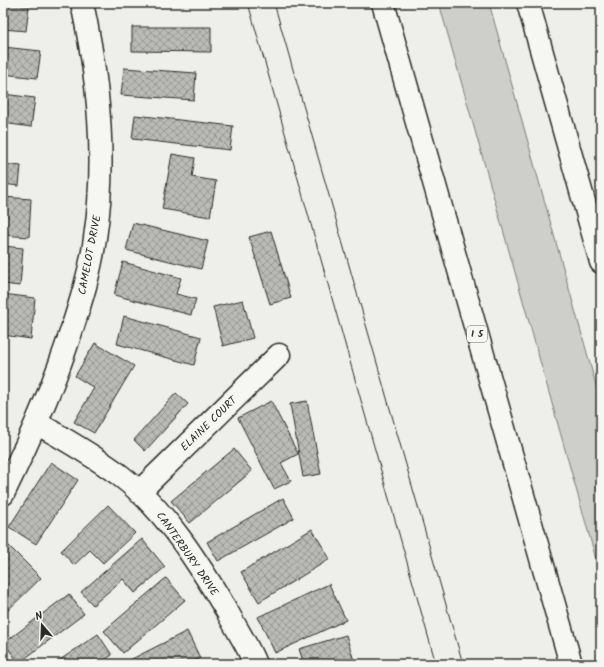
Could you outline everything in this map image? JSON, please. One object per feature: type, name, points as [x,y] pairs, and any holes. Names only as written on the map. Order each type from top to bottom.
[{"type":"main road","name":"CAMELOT DRIVE","points":[[3,494],[54,380],[82,299],[94,246],[100,203],[102,150],[101,118],[91,48],[82,3]]},
{"type":"main road","name":"I 5","points":[[383,3],[571,664]]},
{"type":"main road","points":[[528,3],[601,262]]},
{"type":"main road","name":"ELAINE COURT","points":[[139,492],[279,355]]},
{"type":"main road","name":"CANTERBURY DRIVE","points":[[36,423],[101,462],[122,477],[153,506],[190,554],[219,598],[256,664]]},
{"type":"shaded area","points":[[439,3],[489,3],[601,403],[601,577]]},
{"type":"building","points":[[3,3],[29,6],[26,31],[3,29]]},
{"type":"building","points":[[124,3],[153,3],[124,7]]},
{"type":"building","points":[[132,27],[211,27],[211,52],[132,51]]},
{"type":"building","points":[[3,47],[41,51],[37,78],[3,74]]},
{"type":"building","points":[[124,68],[196,73],[194,100],[121,95]]},
{"type":"building","points":[[3,94],[35,98],[31,127],[3,123]]},
{"type":"building","points":[[135,115],[233,126],[230,150],[132,139]]},
{"type":"building","points":[[172,154],[195,158],[192,177],[216,181],[210,217],[162,209]]},
{"type":"building","points":[[3,164],[21,166],[19,186],[3,184]]},
{"type":"building","points":[[3,197],[31,199],[29,237],[3,235]]},
{"type":"building","points":[[133,223],[208,241],[201,269],[126,250]]},
{"type":"building","points":[[271,231],[291,298],[270,304],[249,237]]},
{"type":"building","points":[[3,246],[23,248],[20,286],[3,284]]},
{"type":"building","points":[[123,262],[181,278],[176,294],[196,299],[191,315],[114,295]]},
{"type":"building","points":[[3,294],[35,298],[31,339],[3,335]]},
{"type":"building","points":[[243,300],[253,338],[223,346],[213,307]]},
{"type":"building","points":[[124,316],[201,337],[194,365],[117,344]]},
{"type":"building","points":[[95,343],[134,366],[94,433],[74,422],[94,388],[75,376]]},
{"type":"building","points":[[176,393],[188,404],[145,451],[134,440]]},
{"type":"building","points":[[271,401],[298,454],[281,463],[291,481],[274,489],[238,418]]},
{"type":"building","points":[[307,401],[321,474],[303,477],[290,404]]},
{"type":"building","points":[[234,449],[252,471],[190,523],[171,501]]},
{"type":"building","points":[[51,462],[78,480],[36,544],[9,527]]},
{"type":"building","points":[[283,498],[294,518],[218,561],[207,542]]},
{"type":"building","points":[[108,505],[135,533],[103,563],[90,550],[74,565],[61,551]]},
{"type":"building","points":[[312,529],[330,559],[259,602],[241,572]]},
{"type":"building","points":[[142,539],[165,567],[135,593],[123,579],[93,605],[81,592]]},
{"type":"building","points":[[3,540],[41,578],[3,615]]},
{"type":"building","points":[[166,578],[185,600],[123,653],[104,631]]},
{"type":"building","points":[[329,584],[346,620],[275,653],[258,617]]},
{"type":"building","points":[[69,594],[84,614],[19,663],[4,643]]},
{"type":"building","points":[[187,631],[200,658],[188,664],[127,664],[126,662]]},
{"type":"building","points":[[98,634],[112,655],[99,664],[54,664]]},
{"type":"building","points":[[346,635],[355,664],[304,664],[299,649]]},
{"type":"tram line","points":[[248,3],[436,664]]},
{"type":"tram line","points":[[274,3],[463,664]]}]
